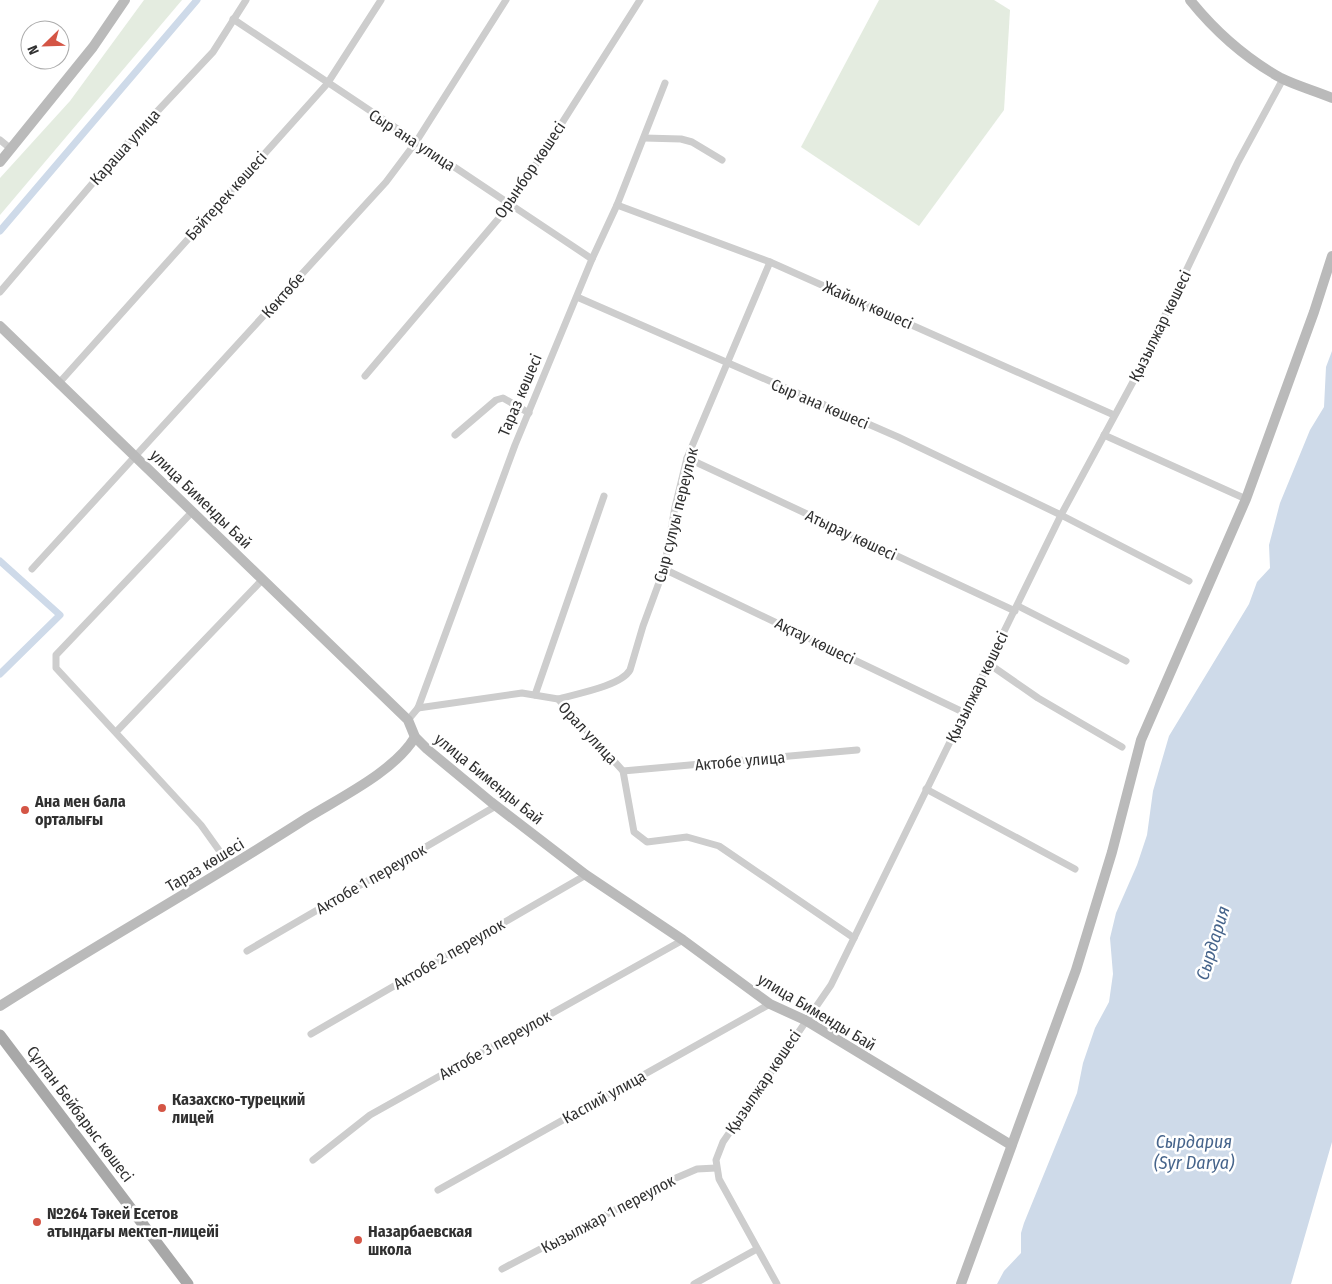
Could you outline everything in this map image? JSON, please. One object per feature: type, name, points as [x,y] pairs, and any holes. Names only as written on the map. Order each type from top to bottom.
[{"type":"main road","name":"Сұлтан Бейбарыс көшесі","points":[[0,1035],[188,1284]]},
{"type":"street","points":[[0,162],[93,47],[125,0]]},
{"type":"street","name":"Караша улица","points":[[0,292],[120,151],[213,52],[246,0]]},
{"type":"street","name":"Бәйтерек көшесі","points":[[59,383],[327,84],[380,0]]},
{"type":"street","name":"Көктөбе","points":[[32,569],[386,182],[416,142],[506,0]]},
{"type":"street","name":"Орынбор көшесі","points":[[365,376],[510,205],[640,0]]},
{"type":"street","points":[[1190,0],[1222,35],[1283,79],[1332,98]]},
{"type":"street","name":"Сыр ана улица","points":[[233,19],[327,84],[592,259]]},
{"type":"street","name":"Қызылжар көшесі","points":[[716,1168],[716,1160],[723,1142],[805,1020],[831,985],[1061,515],[1134,380],[1238,162],[1283,79]]},
{"type":"street","name":"Тараз көшесі","points":[[408,720],[418,708],[528,413],[578,297],[592,259],[617,205],[665,83]]},
{"type":"street","points":[[644,138],[681,139],[692,142],[722,160]]},
{"type":"street","points":[[0,140],[11,149]]},
{"type":"street","name":"Жайық көшесі","points":[[617,205],[770,262],[1114,416]]},
{"type":"street","points":[[961,1284],[1095,914],[1141,740],[1246,499],[1314,312],[1332,256]]},
{"type":"street","name":"Сыр сулуы переулок","points":[[558,699],[614,682],[627,675],[633,664],[643,626],[664,569],[675,507],[687,458],[770,262]]},
{"type":"street","name":"Сыр ана көшесі","points":[[578,297],[898,437],[1061,515],[1189,580]]},
{"type":"street","name":"улица Бименды Бай","points":[[0,326],[408,720],[415,736],[496,806],[586,875],[683,940],[770,1004],[805,1020],[1011,1145]]},
{"type":"street","points":[[456,435],[496,400],[503,398],[528,413]]},
{"type":"street","points":[[1104,435],[1246,499]]},
{"type":"street","name":"Атырау көшесі","points":[[687,458],[1016,608],[1126,661]]},
{"type":"street","points":[[535,695],[604,496]]},
{"type":"street","points":[[192,512],[56,655],[56,668],[201,825],[231,867]]},
{"type":"street","name":"Ақтау көшесі","points":[[664,569],[965,713]]},
{"type":"street","points":[[116,732],[263,579]]},
{"type":"street","points":[[989,664],[1038,698],[1122,746]]},
{"type":"street","name":"Орал улица","points":[[418,708],[522,693],[558,699],[623,771],[634,832],[648,842],[687,837],[719,846],[854,938]]},
{"type":"street","name":"Тараз көшесі","points":[[0,1006],[231,867],[375,775],[408,748],[415,736]]},
{"type":"street","name":"Актобе улица","points":[[623,771],[857,750]]},
{"type":"street","points":[[926,789],[1075,869]]},
{"type":"street","name":"Актобе 1 переулок","points":[[247,951],[496,806]]},
{"type":"street","name":"Актобе 2 переулок","points":[[311,1034],[586,875]]},
{"type":"street","name":"Актобе 3 переулок","points":[[313,1160],[370,1115],[683,940]]},
{"type":"street","name":"Каспий улица","points":[[438,1190],[770,1004]]},
{"type":"street","points":[[716,1168],[719,1179],[777,1284]]},
{"type":"street","name":"Кызылжар 1 переулок","points":[[502,1269],[676,1178],[698,1169],[716,1168]]},
{"type":"street","points":[[694,1284],[758,1249]]},
{"type":"shaded area","points":[[144,0],[182,0],[0,215],[0,178],[70,101]]},
{"type":"shaded area","points":[[879,0],[994,0],[1010,10],[1004,110],[919,226],[801,147]]},
{"type":"water","name":"Сырдария (Syr Darya)","points":[[1332,351],[1332,1142],[1291,1284],[997,1284],[1004,1271],[1021,1253],[1021,1233],[1024,1223],[1077,1093],[1083,1063],[1095,1028],[1109,1002],[1113,974],[1110,938],[1116,913],[1137,865],[1147,835],[1153,791],[1169,736],[1249,604],[1257,582],[1270,568],[1269,545],[1280,503],[1310,430],[1324,407],[1326,367]]},
{"type":"waterway","points":[[0,231],[197,0]]},
{"type":"waterway","points":[[0,561],[60,615],[0,674]]},
{"type":"place","name":"Ана мен бала орталығы","points":[[25,810]]},
{"type":"place","name":"Казахско-турецкий лицей","points":[[162,1108]]},
{"type":"place","name":"№264 Тәкей Есетов атындағы мектеп-лицейі","points":[[37,1222]]},
{"type":"place","name":"Назарбаевская школа","points":[[358,1240]]},
{"type":"water label","name":"Сырдария","points":[[1213,943]]}]
